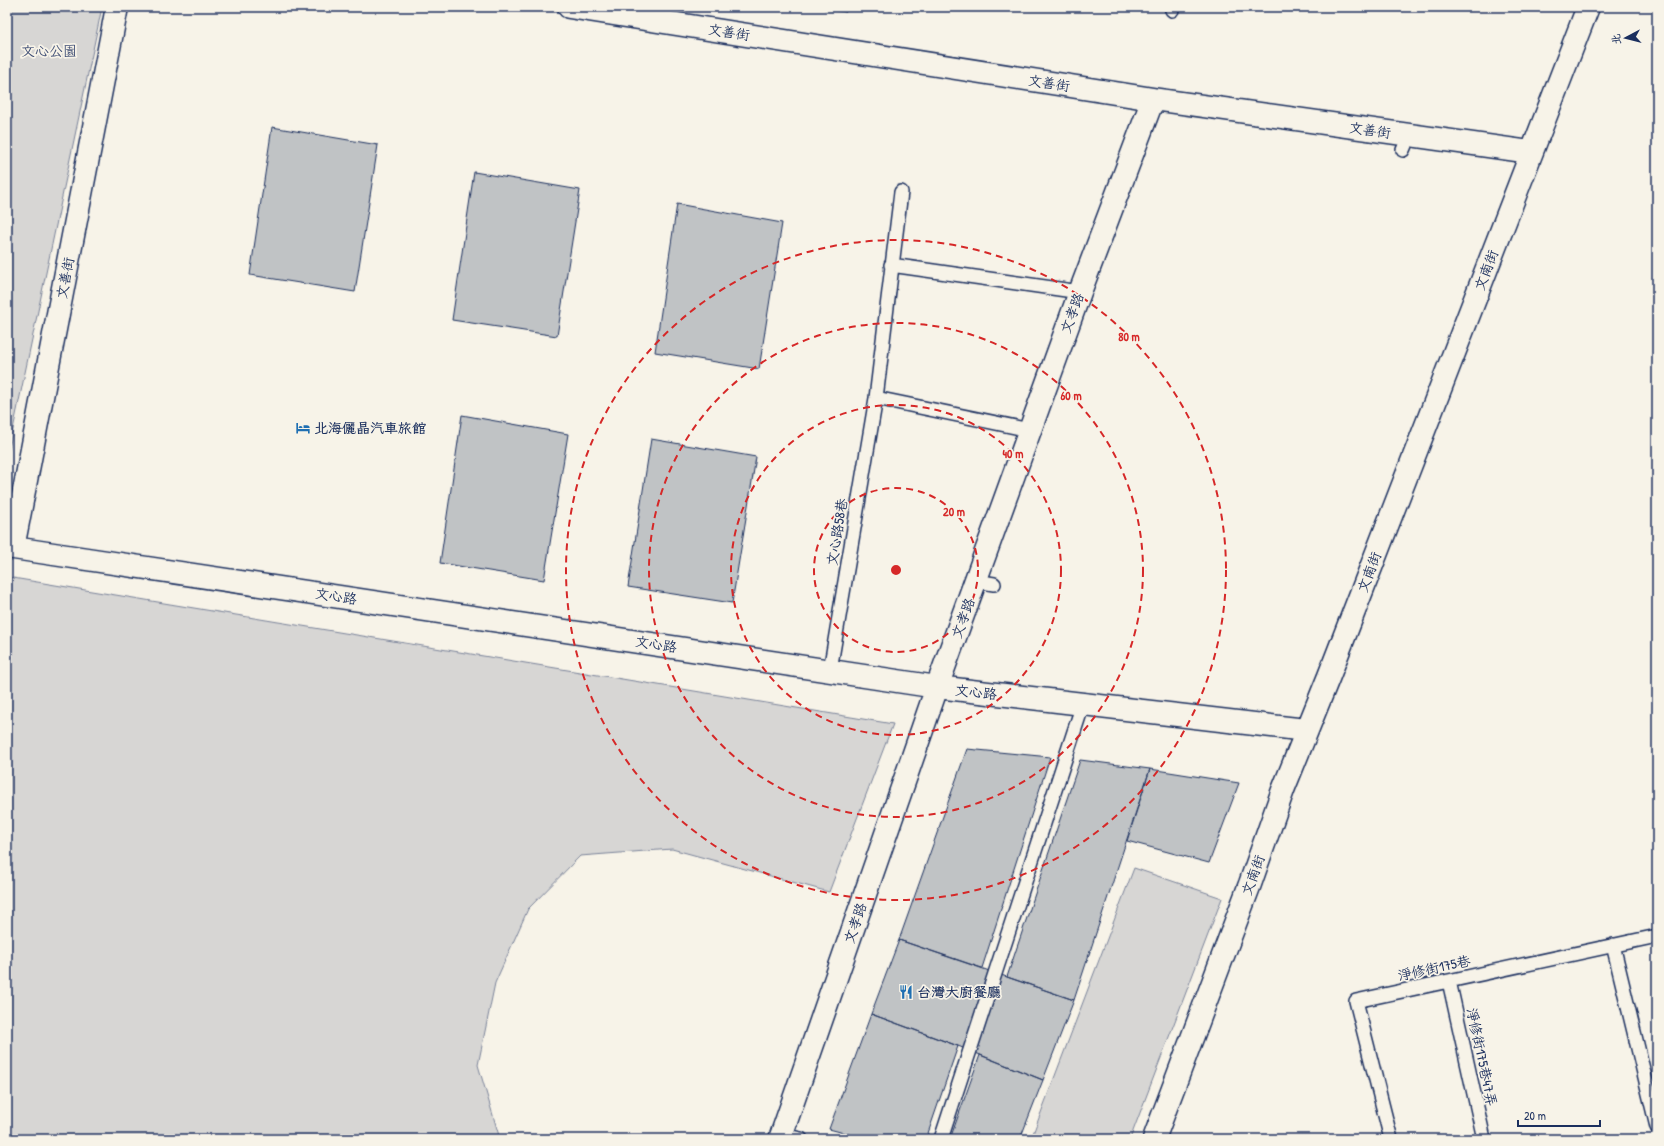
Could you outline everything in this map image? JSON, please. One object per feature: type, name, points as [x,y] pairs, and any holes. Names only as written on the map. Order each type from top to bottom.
[{"type":"street","name":"文善街","points":[[10,548],[117,7]]},
{"type":"street","name":"文善街","points":[[569,7],[1153,99],[1406,143],[1531,152]]},
{"type":"street","name":"文南街","points":[[1154,1139],[1306,730],[1332,669],[1588,7]]},
{"type":"street","name":"文孝路","points":[[788,1138],[937,687],[985,582],[1030,430],[1080,292],[1116,216],[1153,99]]},
{"type":"street","name":"文心路","points":[[10,548],[937,687],[1083,704],[1200,710],[1306,730]]},
{"type":"lane","name":"文心路58巷","points":[[830,670],[876,398],[901,192]]},
{"type":"lane","points":[[891,265],[1080,292]]},
{"type":"lane","points":[[876,398],[1030,430]]},
{"type":"lane","points":[[941,1139],[1083,704]]},
{"type":"lane","name":"淨修街175巷","points":[[1390,1139],[1356,1001],[1657,936]]},
{"type":"lane","points":[[1613,945],[1657,1127]]},
{"type":"lane","name":"淨修街175巷47弄","points":[[1449,981],[1484,1139]]},
{"type":"green space","name":"文心公園","points":[[7,7],[102,7],[7,458]]},
{"type":"green space","points":[[7,577],[893,724],[829,892],[672,849],[580,856],[528,909],[495,983],[478,1065],[500,1139],[7,1139]]},
{"type":"green space","points":[[1134,868],[1222,898],[1130,1139],[1031,1139]]},
{"type":"building","points":[[813,7],[847,7],[846,12]]},
{"type":"building","points":[[272,127],[378,145],[355,292],[250,275]]},
{"type":"building","points":[[474,172],[580,190],[557,336],[452,320]]},
{"type":"building","points":[[677,204],[782,223],[759,369],[655,352]]},
{"type":"building","points":[[462,415],[568,434],[544,580],[440,563]]},
{"type":"building","points":[[651,439],[756,457],[732,603],[628,587]]},
{"type":"building","points":[[967,749],[1050,757],[982,968],[899,940]]},
{"type":"building","points":[[1080,760],[1150,769],[1074,1000],[1007,977]]},
{"type":"building","points":[[1150,769],[1239,783],[1209,863],[1127,841]]},
{"type":"building","points":[[899,940],[1074,1000],[1043,1080],[958,1046],[871,1014]]},
{"type":"building","points":[[871,1014],[958,1046],[926,1139],[867,1139],[829,1129]]},
{"type":"building","points":[[980,1055],[1043,1080],[1020,1139],[950,1139]]},
{"type":"place","name":"北海儷晶汽車旅館","points":[[303,428]]},
{"type":"place","name":"台灣大廚餐廳","points":[[906,992]]}]
